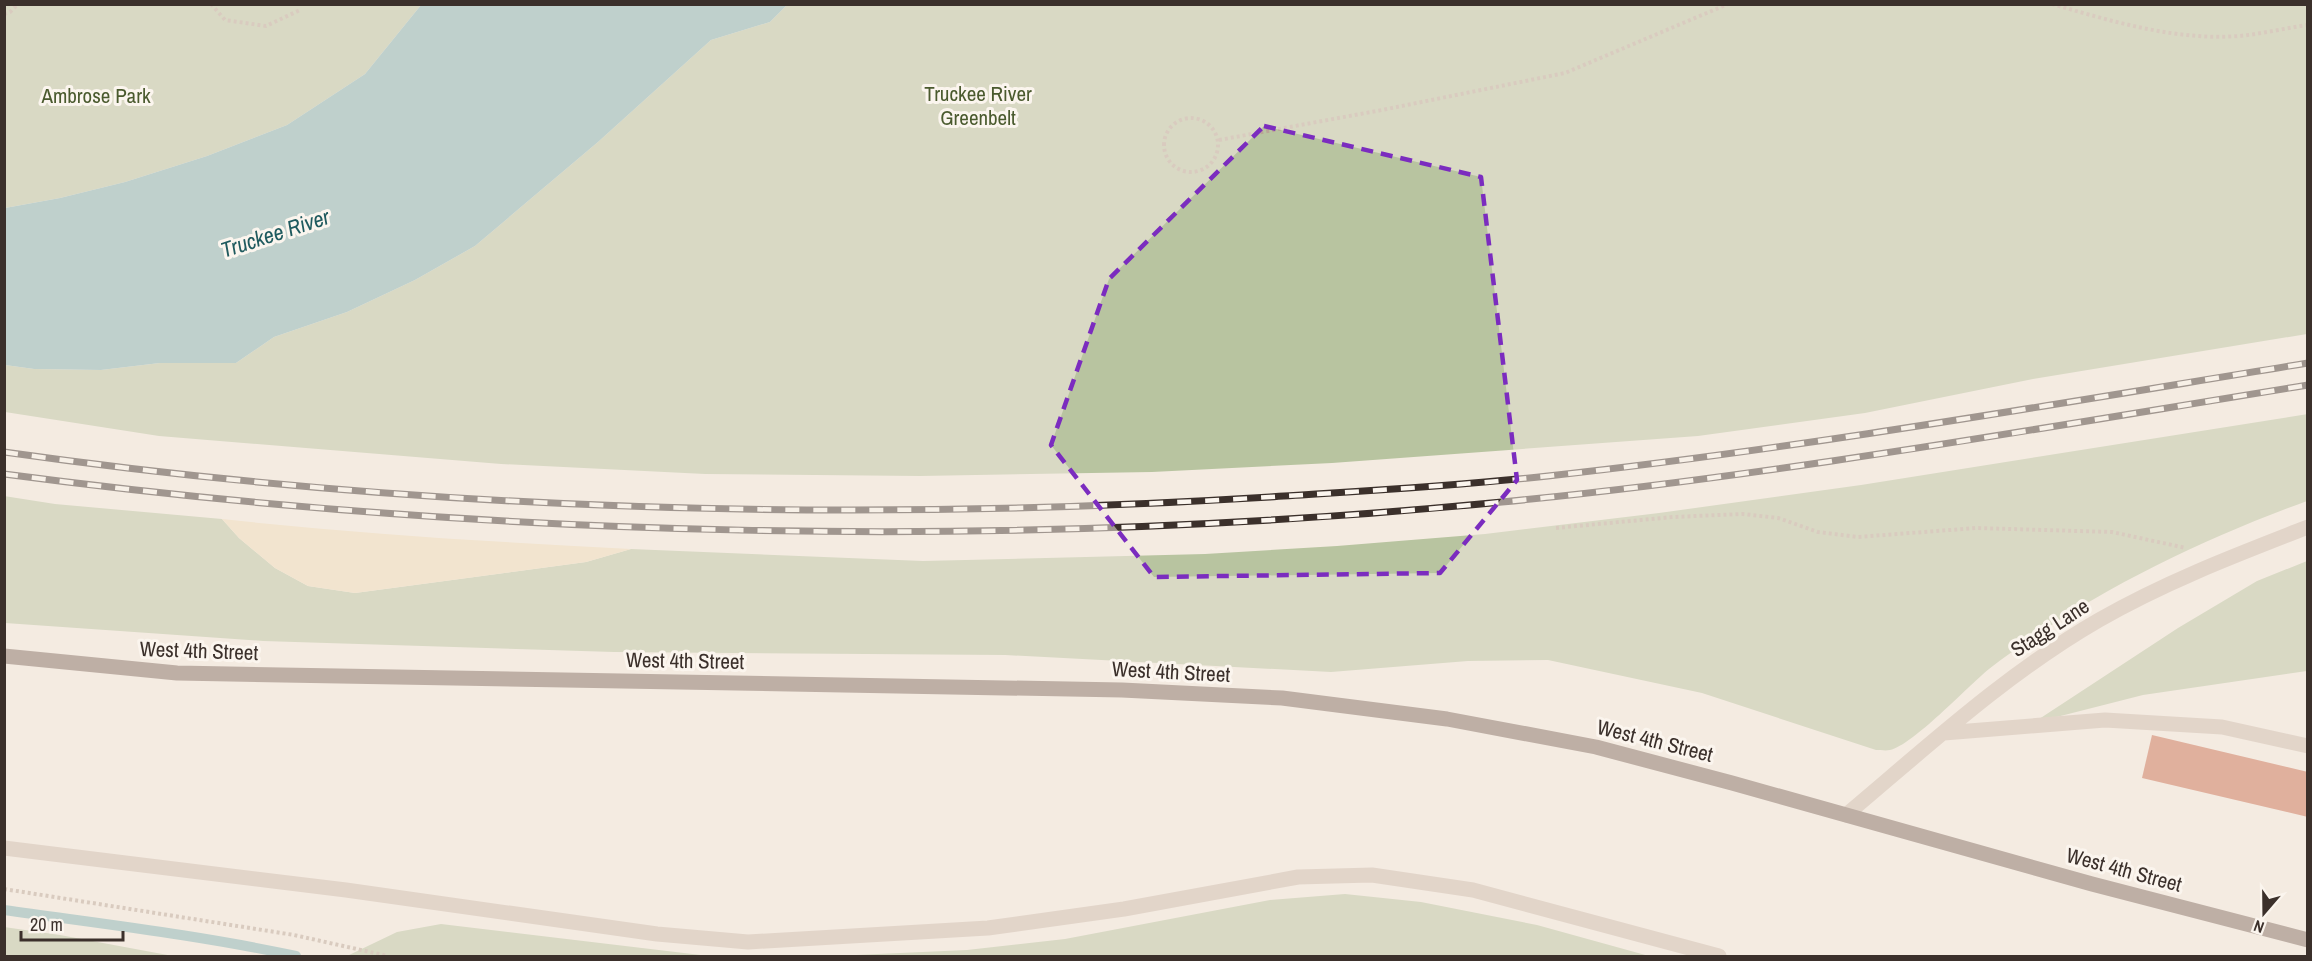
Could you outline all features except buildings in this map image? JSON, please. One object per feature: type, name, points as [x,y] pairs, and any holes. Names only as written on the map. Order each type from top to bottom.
[{"type":"main road","name":"West 4th Street","points":[[4,656],[177,673],[1122,690],[1282,698],[1446,719],[1596,747],[2092,884],[2307,940]]},
{"type":"street","name":"Stagg Lane","points":[[1846,815],[2028,666],[2098,621],[2157,588],[2307,527]]},
{"type":"street","points":[[1944,733],[2104,720],[2222,727],[2307,746]]},
{"type":"street","points":[[4,848],[346,890],[657,934],[748,942],[988,928],[1124,909],[1298,877],[1372,875],[1473,890],[1719,957]]},
{"type":"path","points":[[4,14],[10,12],[18,4]]},
{"type":"path","points":[[135,4],[155,4]]},
{"type":"path","points":[[211,4],[225,20],[266,27],[300,10]]},
{"type":"path","points":[[1219,140],[1382,111],[1565,73],[1728,4]]},
{"type":"path","points":[[2052,4],[2103,19],[2190,36],[2239,36],[2307,25]]},
{"type":"path","points":[[1189,117],[1202,120],[1213,128],[1219,140],[1218,153],[1211,165],[1200,172],[1187,173],[1174,168],[1166,157],[1163,144],[1167,131],[1176,122],[1189,117]]},
{"type":"path","points":[[1556,528],[1672,517],[1743,514],[1778,518],[1818,532],[1858,537],[1976,528],[2112,532],[2166,542],[2227,559]]},
{"type":"path","points":[[4,889],[294,935],[388,957]]},
{"type":"highlighted area","points":[[1264,126],[1481,177],[1517,480],[1440,573],[1154,577],[1051,445],[1109,279]]},
{"type":"green space","name":"Ambrose Park","points":[[4,5],[421,5],[365,74],[287,125],[207,156],[125,182],[60,198],[5,208]]},
{"type":"green space","name":"Truckee River Greenbelt","points":[[787,5],[2307,5],[2307,334],[2033,379],[1865,413],[1698,436],[1332,463],[1152,472],[920,476],[705,474],[501,464],[159,436],[5,412],[5,365],[34,369],[101,370],[160,363],[236,363],[274,337],[347,312],[415,280],[475,246],[598,142],[711,40],[770,22]]},
{"type":"green space","points":[[2308,414],[2307,501],[2182,553],[2063,618],[1989,669],[1912,738],[1888,750],[1876,750],[1702,693],[1548,660],[1468,661],[1331,672],[1005,655],[614,652],[263,641],[5,623],[4,496],[55,504],[222,519],[239,538],[275,568],[308,586],[355,593],[586,562],[631,549],[923,561],[1205,554],[1485,534],[1861,485]]},
{"type":"green space","points":[[2307,561],[2307,671],[2143,695],[2033,723],[2178,628],[2257,581]]},
{"type":"green space","points":[[1345,894],[1421,902],[1537,925],[1649,956],[833,956],[967,950],[1065,939],[1270,900]]},
{"type":"green space","points":[[441,924],[709,956],[347,956],[397,932]]},
{"type":"green space","points":[[4,927],[60,935],[173,956],[5,956]]},
{"type":"sand","points":[[222,519],[426,537],[631,549],[586,562],[355,593],[308,586],[275,568],[239,538]]},
{"type":"water","name":"Truckee River","points":[[421,5],[787,5],[770,22],[711,40],[598,142],[475,246],[415,280],[347,312],[274,337],[236,363],[160,363],[101,370],[34,369],[5,365],[5,208],[60,198],[125,182],[207,156],[287,125],[365,74]]},
{"type":"waterway","points":[[4,910],[187,936],[296,956]]},
{"type":"railway","points":[[4,452],[161,472],[319,488],[478,499],[795,510],[1112,505],[1444,485],[1643,465],[1929,424],[2308,363]]},
{"type":"railway","points":[[4,474],[190,496],[377,513],[564,524],[752,530],[940,531],[1128,527],[1315,517],[1502,502],[1704,479],[1906,450],[2308,385]]}]
